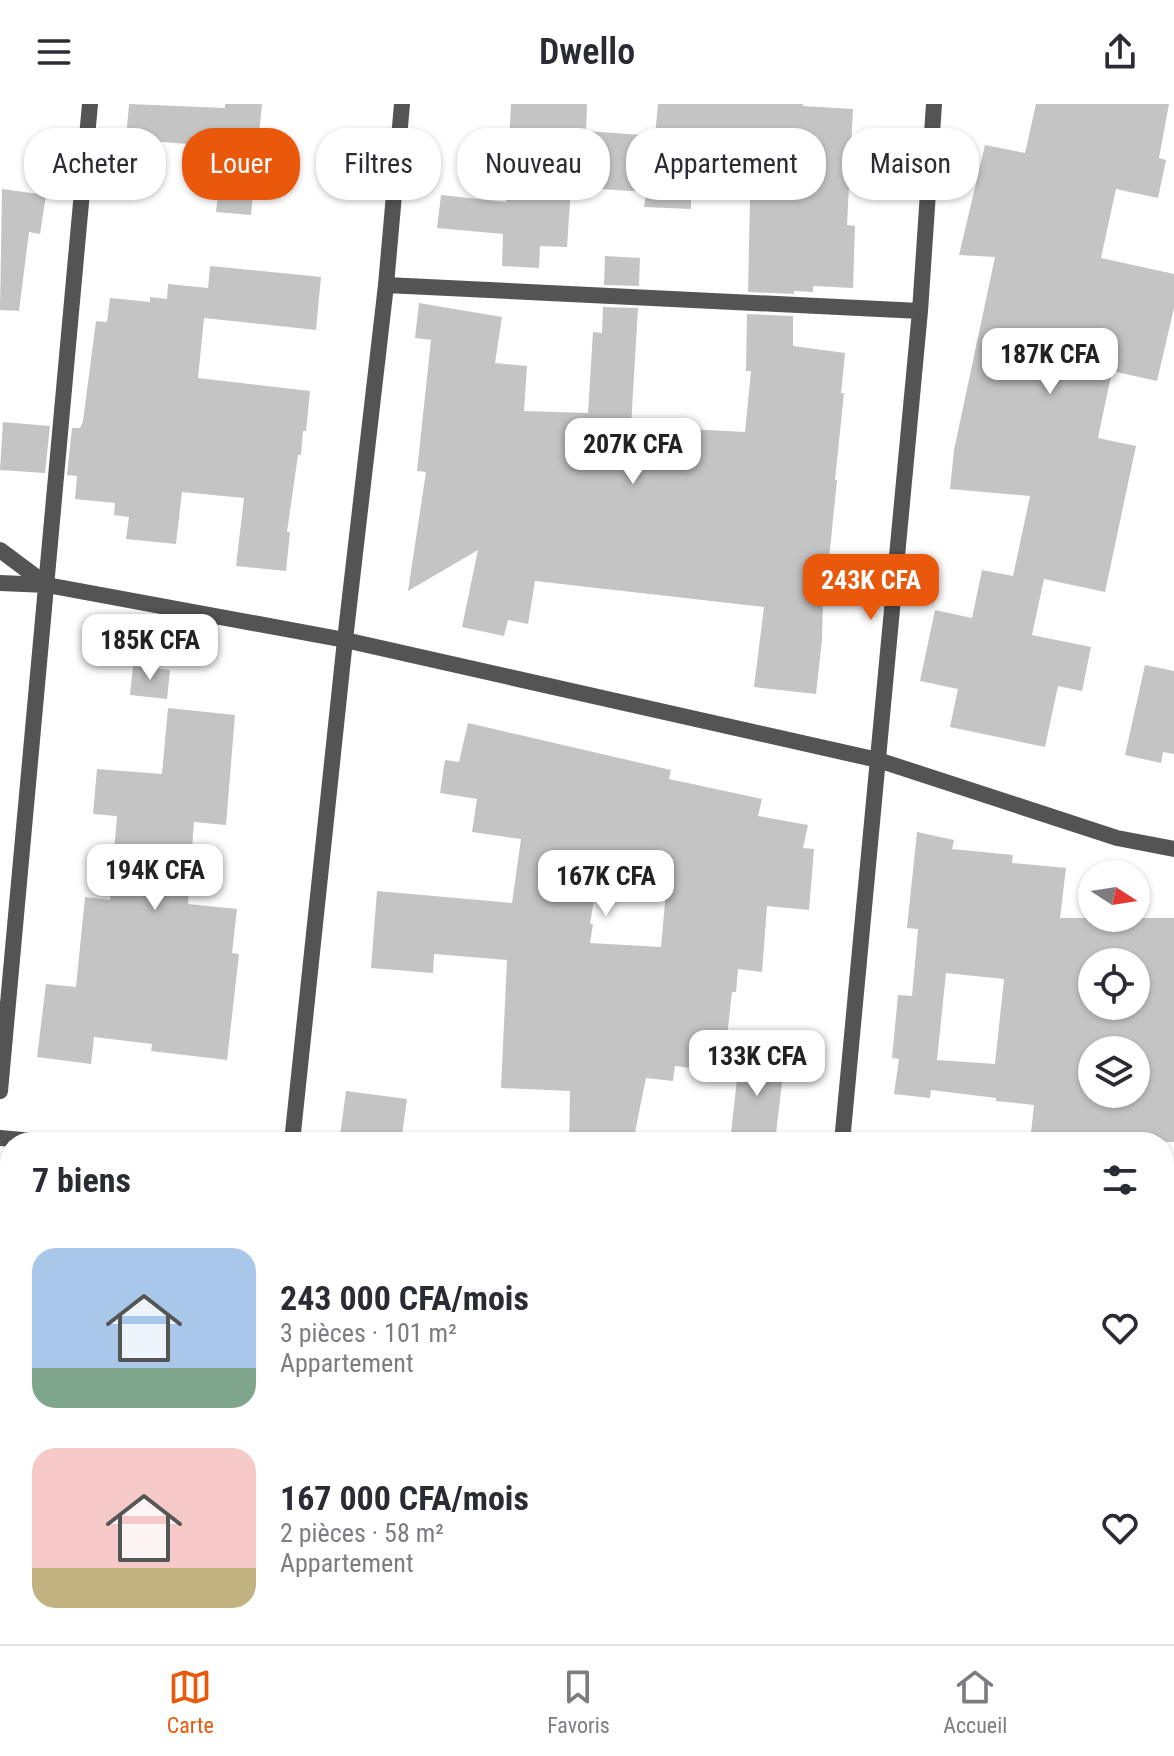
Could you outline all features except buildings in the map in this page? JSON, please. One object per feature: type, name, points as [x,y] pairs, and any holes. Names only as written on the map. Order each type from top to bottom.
[{"type":"street","points":[[0,1091],[90,104]]},
{"type":"street","points":[[293,1132],[386,285],[402,104]]},
{"type":"street","points":[[843,1132],[920,311],[934,104]]},
{"type":"street","points":[[386,285],[920,311]]},
{"type":"street","points":[[0,550],[47,585]]},
{"type":"street","points":[[0,583],[47,585],[345,640],[878,760],[1117,838],[1174,849]]}]
